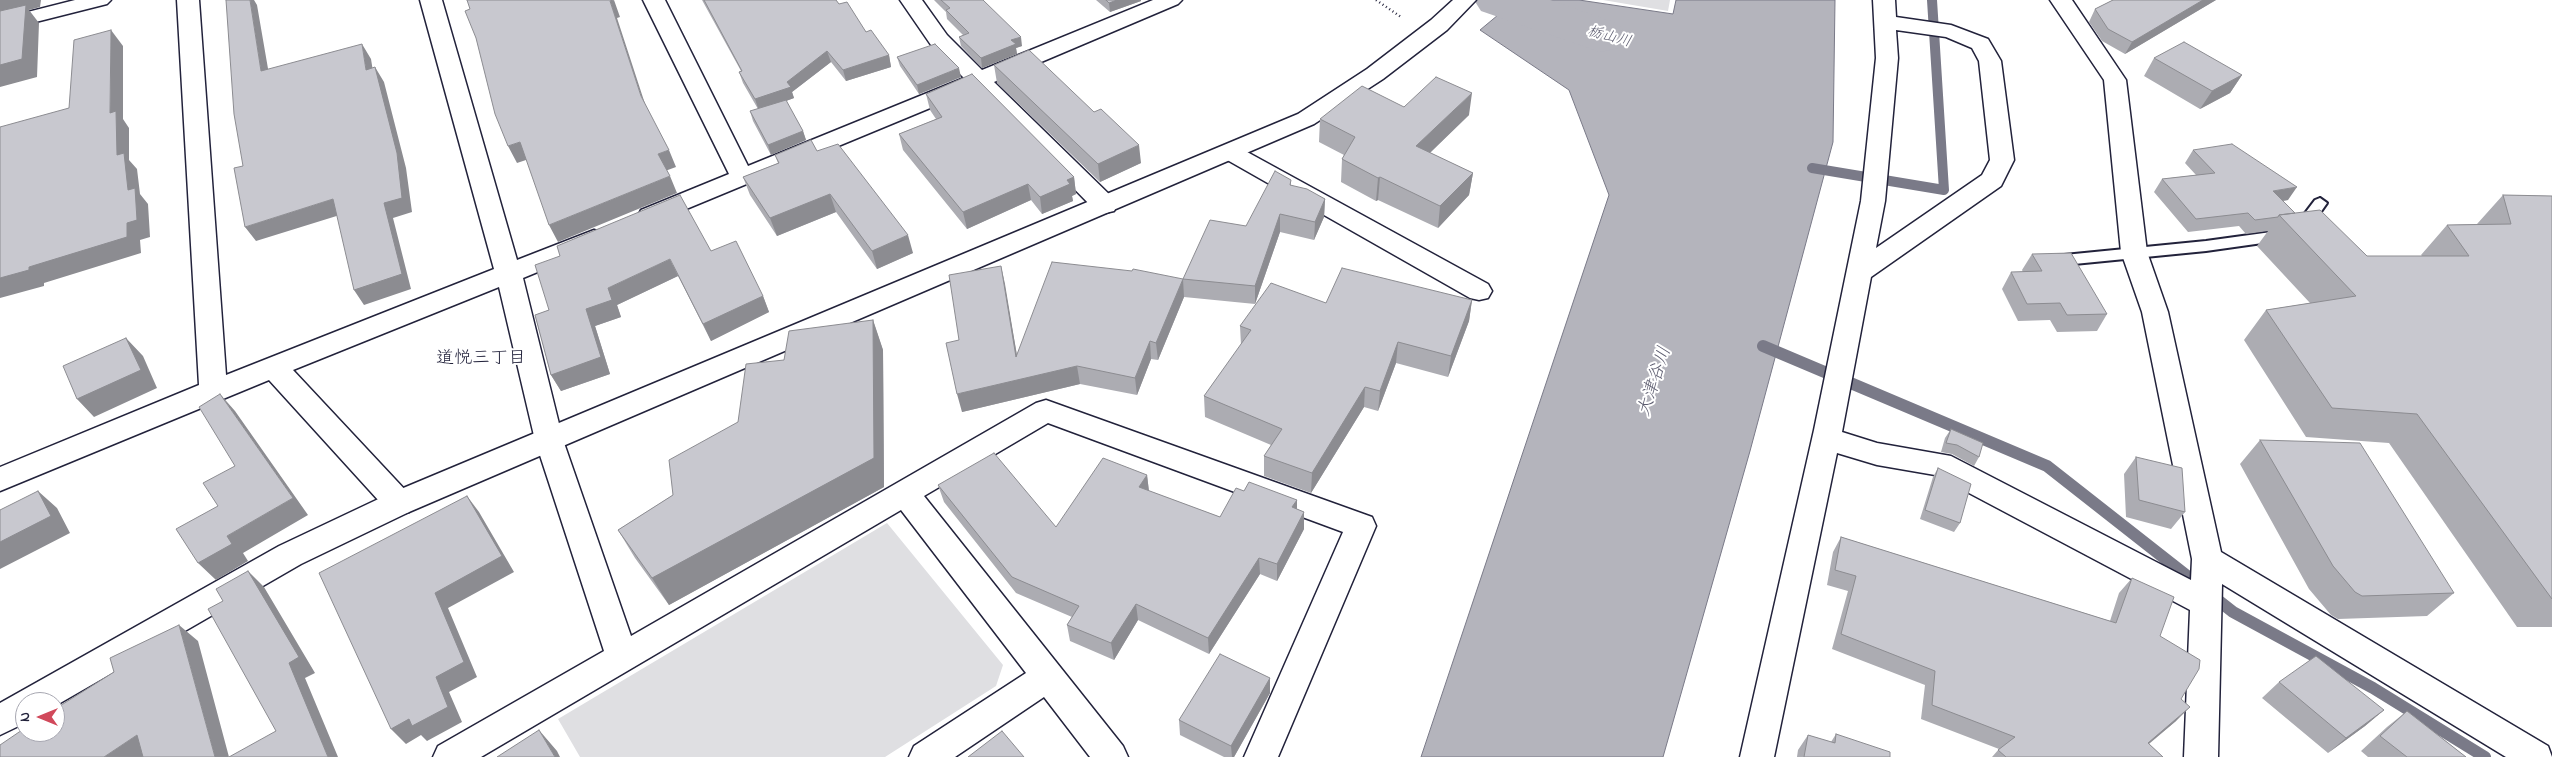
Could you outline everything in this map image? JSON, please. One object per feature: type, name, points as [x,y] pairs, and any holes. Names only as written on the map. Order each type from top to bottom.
[{"type":"street","points":[[0,25],[100,0]]},
{"type":"street","points":[[188,0],[213,391]]},
{"type":"street","points":[[431,0],[509,274],[549,440],[622,657]]},
{"type":"street","points":[[654,0],[742,177]]},
{"type":"street","points":[[911,0],[938,40],[1105,205]]},
{"type":"street","points":[[0,480],[213,391],[509,274],[1171,0]]},
{"type":"street","points":[[50,692],[290,555],[399,503],[1306,119],[1375,74],[1439,25],[1465,0]]},
{"type":"street","points":[[2061,0],[2115,80],[2134,252],[2155,312],[2207,559],[2200,757]]},
{"type":"street","points":[[1757,757],[1826,438],[1859,274],[1875,182],[1888,58],[1885,11],[1951,31],[1980,44],[1990,61],[2002,160],[1992,180],[1859,274]]},
{"type":"street","points":[[1230,152],[1479,291]]},
{"type":"street","points":[[273,367],[399,503]]},
{"type":"street","points":[[450,757],[1046,411],[1361,526],[1261,757]]},
{"type":"street","points":[[1826,438],[1878,454],[1941,464],[2206,603]]},
{"type":"street","points":[[905,493],[1111,757]]},
{"type":"street","points":[[2207,559],[2536,757]]},
{"type":"street","points":[[926,757],[1049,676]]},
{"type":"street","points":[[0,720],[15,712]]},
{"type":"lane","points":[[2036,262],[2206,246],[2298,233],[2320,203]]},
{"type":"shaded area","points":[[1603,0],[1670,0],[1668,11]]},
{"type":"shaded area","points":[[887,523],[1003,665],[996,686],[885,757],[580,757],[558,719]]},
{"type":"water","name":"大津谷川","points":[[1516,0],[1579,0],[1673,14],[1676,0],[1835,0],[1833,142],[1750,451],[1663,757],[1421,757],[1609,195],[1569,90],[1480,30]]},
{"type":"building","points":[[226,0],[250,0],[261,71],[362,44],[366,70],[375,67],[397,153],[402,198],[384,203],[402,274],[354,290],[333,199],[245,227],[234,168],[243,166],[234,114]]},
{"type":"building","points":[[467,0],[613,0],[610,1],[641,96],[669,150],[658,154],[670,176],[549,225],[520,142],[508,146],[495,114],[476,38],[465,11],[470,9]]},
{"type":"building","points":[[704,0],[836,0],[839,4],[847,2],[866,32],[871,30],[889,55],[843,70],[827,51],[787,82],[791,87],[755,99],[739,72],[742,71]]},
{"type":"building","points":[[941,0],[983,0],[1021,37],[1011,40],[1016,44],[981,58],[959,37],[969,33],[946,10],[950,8]]},
{"type":"building","points":[[1106,0],[1117,0],[1109,3]]},
{"type":"building","points":[[2113,0],[2203,0],[2132,42],[2108,29],[2095,9]]},
{"type":"building","points":[[26,5],[22,59],[0,65],[0,11]]},
{"type":"building","points":[[111,30],[110,113],[116,111],[117,155],[124,153],[128,190],[135,188],[137,220],[127,223],[127,237],[29,267],[29,270],[0,278],[0,127],[69,108],[74,40]]},
{"type":"building","points":[[2184,42],[2242,75],[2212,91],[2154,58]]},
{"type":"building","points":[[935,44],[959,68],[917,85],[897,57]]},
{"type":"building","points":[[1029,50],[1094,112],[1101,109],[1139,145],[1098,164],[994,65]]},
{"type":"building","points":[[972,74],[1074,177],[1067,180],[1070,184],[1040,197],[1028,184],[963,212],[899,134],[942,117],[926,94]]},
{"type":"building","points":[[1436,77],[1472,93],[1416,146],[1473,173],[1440,206],[1380,177],[1378,178],[1342,159],[1355,137],[1320,119],[1362,86],[1404,107]]},
{"type":"building","points":[[786,100],[803,131],[768,145],[750,111]]},
{"type":"building","points":[[811,140],[817,151],[838,144],[908,235],[872,251],[830,194],[770,218],[743,177],[779,163],[775,155]]},
{"type":"building","points":[[2232,144],[2297,187],[2273,191],[2295,213],[2255,220],[2248,213],[2196,219],[2162,179],[2215,173],[2193,150]]},
{"type":"building","points":[[1275,171],[1291,180],[1290,185],[1307,189],[1325,199],[1315,222],[1280,214],[1255,286],[1183,279],[1210,220],[1246,226]]},
{"type":"building","points":[[680,195],[711,251],[736,241],[763,296],[703,324],[670,259],[608,288],[612,300],[586,309],[601,357],[551,375],[535,315],[549,310],[535,265],[560,256],[557,246]]},
{"type":"building","points":[[2503,195],[2552,196],[2552,599],[2417,414],[2332,408],[2266,310],[2356,296],[2279,215],[2320,210],[2367,256],[2469,256],[2447,225],[2511,224]]},
{"type":"building","points":[[2071,253],[2107,314],[2067,315],[2060,303],[2027,304],[2011,272],[2042,271],[2032,254]]},
{"type":"building","points":[[1052,262],[1132,271],[1133,269],[1183,279],[1156,343],[1150,341],[1135,378],[1077,366],[957,394],[946,343],[959,340],[949,275],[1001,266],[1016,357]]},
{"type":"building","points":[[1342,268],[1472,300],[1451,356],[1398,342],[1380,391],[1365,387],[1312,473],[1264,456],[1282,429],[1204,396],[1251,330],[1240,326],[1271,283],[1326,303]]},
{"type":"building","points":[[873,320],[874,458],[652,578],[618,530],[673,495],[669,460],[738,422],[746,364],[784,360],[789,331]]},
{"type":"building","points":[[126,338],[141,370],[77,399],[63,366]]},
{"type":"building","points":[[220,394],[293,498],[227,536],[232,544],[198,563],[176,529],[218,506],[203,483],[235,466],[199,407]]},
{"type":"building","points":[[1951,429],[1983,443],[1979,457],[1957,445],[1946,443]]},
{"type":"building","points":[[2260,440],[2360,443],[2454,593],[2362,596],[2355,592],[2333,566]]},
{"type":"building","points":[[994,453],[1056,527],[1103,458],[1147,475],[1139,487],[1220,517],[1236,488],[1244,491],[1249,482],[1297,500],[1292,507],[1304,512],[1277,564],[1259,558],[1208,638],[1136,604],[1111,643],[1067,625],[1079,606],[1012,577],[938,485]]},
{"type":"building","points":[[2136,457],[2182,468],[2185,512],[2139,500]]},
{"type":"building","points":[[1938,468],[1971,484],[1960,523],[1925,510]]},
{"type":"building","points":[[38,491],[51,516],[0,542],[0,510]]},
{"type":"building","points":[[467,496],[502,556],[435,593],[464,662],[436,677],[448,707],[412,726],[409,719],[391,729],[319,573]]},
{"type":"building","points":[[1841,537],[2116,623],[2132,578],[2174,597],[2160,636],[2200,660],[2199,669],[2181,699],[2190,707],[2148,743],[2163,757],[2006,757],[1998,750],[2015,737],[1932,705],[1935,671],[1841,634],[1856,576],[1835,570]]},
{"type":"building","points":[[248,571],[299,657],[289,663],[328,757],[229,757],[276,731],[208,609],[223,601],[216,589]]},
{"type":"building","points":[[179,625],[215,757],[143,757],[137,735],[104,757],[0,757],[0,745],[15,735],[15,742],[65,742],[65,703],[114,672],[110,658]]},
{"type":"building","points":[[1220,654],[1270,678],[1231,746],[1179,720]]},
{"type":"building","points":[[2316,656],[2384,710],[2346,738],[2279,682]]},
{"type":"building","points":[[2407,711],[2466,757],[2407,757],[2380,736]]},
{"type":"building","points":[[539,730],[555,757],[497,757]]},
{"type":"building","points":[[1002,731],[1024,757],[968,757]]},
{"type":"building","points":[[1836,734],[1890,752],[1890,757],[1804,757],[1808,735],[1835,743]]},
{"type":"waterway","name":"栃山川","points":[[1500,0],[1600,36]]},
{"type":"waterway","points":[[1812,168],[1944,190],[1932,0]]},
{"type":"waterway","points":[[1763,346],[2047,466],[2233,612],[2373,688],[2485,757]]},
{"type":"district","name":"道悦三丁目","points":[[481,360]]}]
